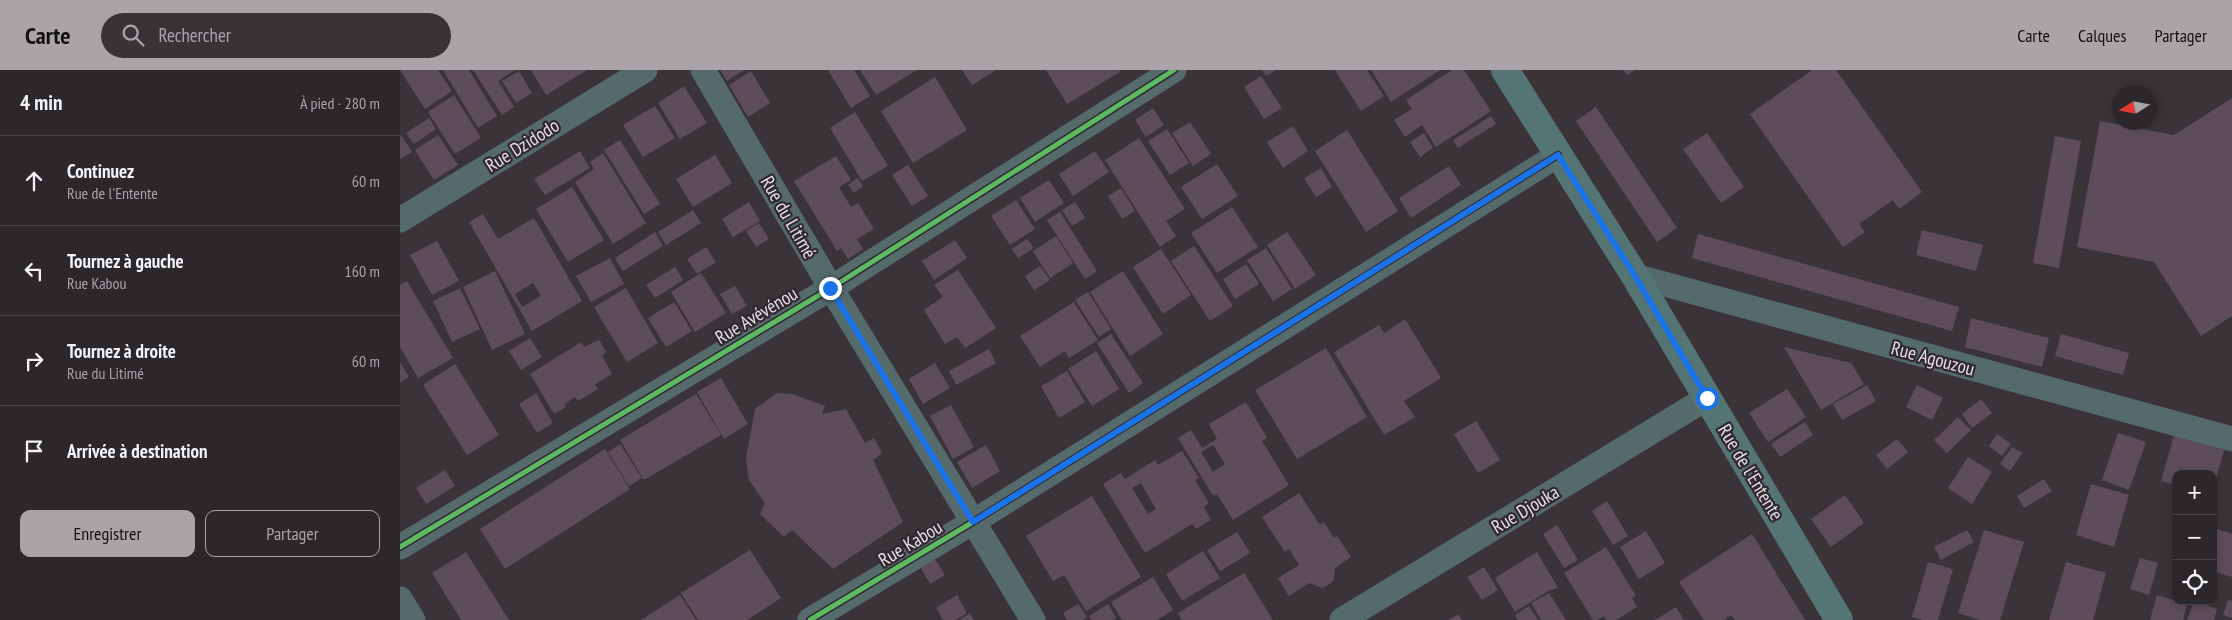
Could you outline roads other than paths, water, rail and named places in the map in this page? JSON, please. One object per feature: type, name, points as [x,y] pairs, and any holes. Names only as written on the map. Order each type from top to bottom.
[{"type":"street","name":"Rue Dzidodo","points":[[400,220],[644,70]]},
{"type":"street","name":"Rue du Litimé","points":[[703,70],[830,288],[1033,620]]},
{"type":"street","name":"Rue Avévénou","points":[[400,547],[830,288],[1174,70]]},
{"type":"street","name":"Rue de l'Entente","points":[[1505,70],[1635,276],[1839,620]]},
{"type":"street","name":"Rue Kabou","points":[[810,620],[973,522],[1558,155]]},
{"type":"street","name":"Rue Agouzou","points":[[1635,276],[2232,440]]},
{"type":"street","name":"Rue Djouka","points":[[1342,620],[1707,398]]},
{"type":"street","points":[[400,599],[413,620]]}]
